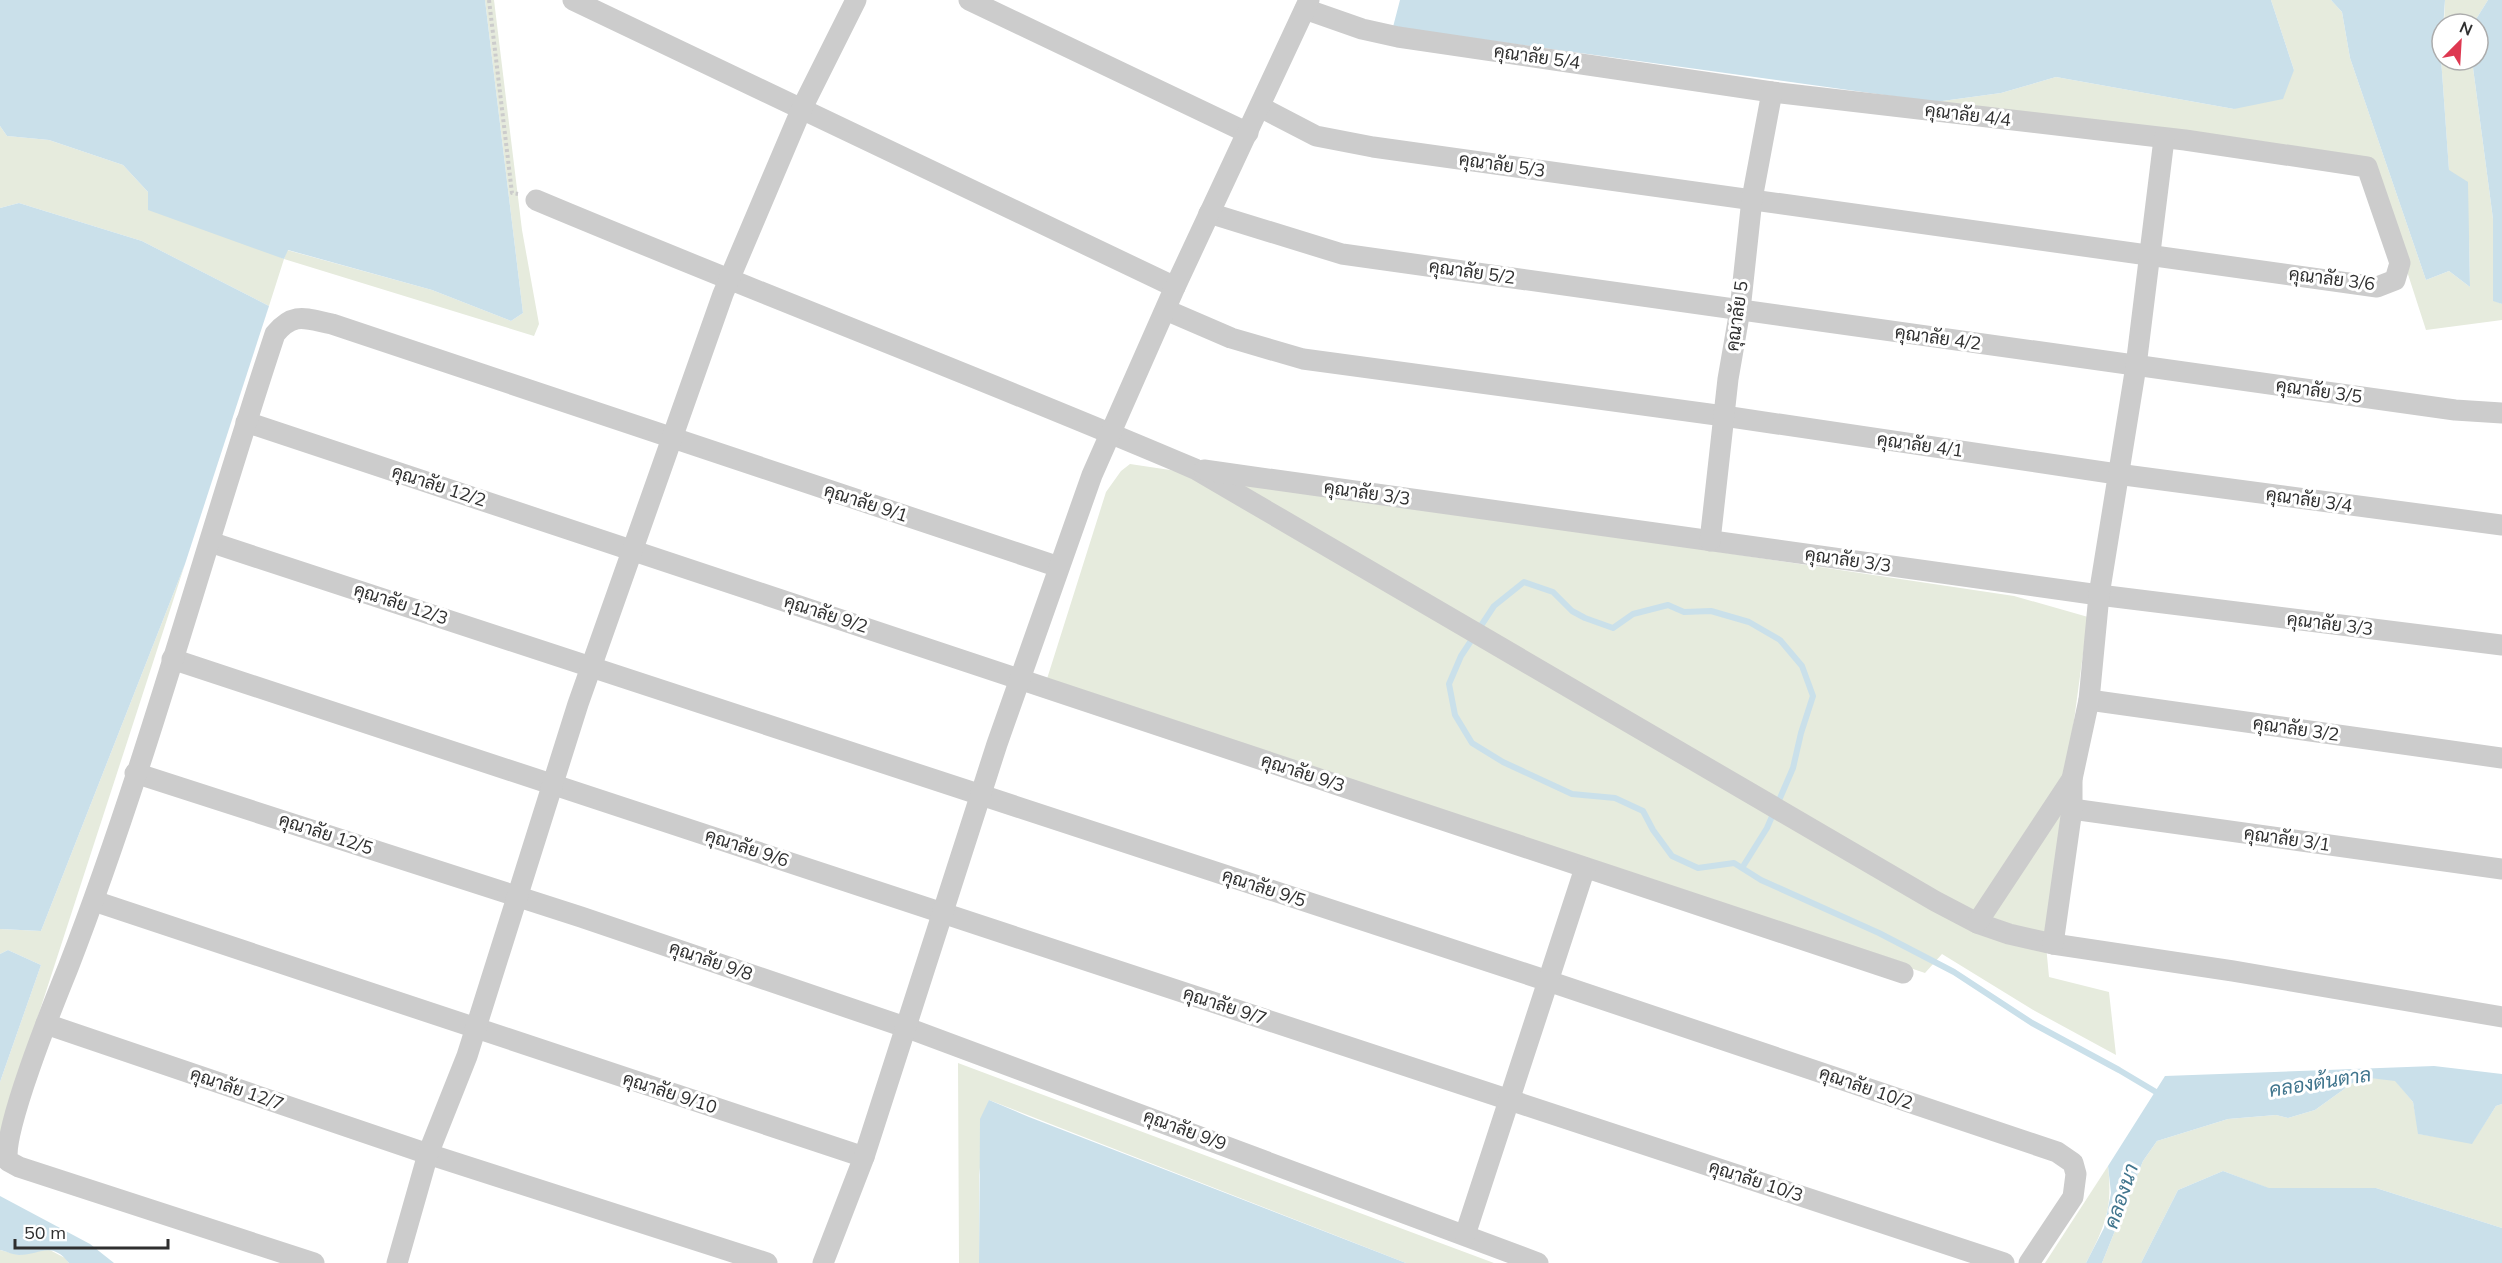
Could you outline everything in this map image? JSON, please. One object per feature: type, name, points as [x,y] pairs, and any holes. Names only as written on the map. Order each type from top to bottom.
[{"type":"street","points":[[573,0],[1175,287]]},
{"type":"street","points":[[397,1263],[428,1154],[467,1056],[591,667],[729,281],[802,108],[856,0]]},
{"type":"street","points":[[969,0],[1248,133]]},
{"type":"street","points":[[822,1263],[864,1157],[980,795],[1092,475],[1175,287],[1307,5]]},
{"type":"street","name":"คุณาลัย 5/4","points":[[1307,5],[1362,29],[1390,36],[1772,92]]},
{"type":"street","name":"คุณาลัย 4/4","points":[[1772,92],[2164,139],[2367,167]]},
{"type":"street","name":"คุณาลัย 5","points":[[1710,541],[1752,199],[1772,92]]},
{"type":"street","name":"คุณาลัย 5/3","points":[[1260,107],[1316,136],[1346,143],[2150,254]]},
{"type":"street","points":[[2053,944],[2072,808],[2072,779],[2089,700],[2099,595],[2136,366],[2164,139]]},
{"type":"street","name":"คุณาลัย 3/6","points":[[2150,254],[2377,287],[2389,284],[2395,280],[2400,263],[2367,167]]},
{"type":"street","points":[[536,200],[729,281],[1111,433],[1195,469],[1914,890],[1977,923],[2009,934],[2053,944],[2233,971],[2502,1017]]},
{"type":"street","name":"คุณาลัย 5/2","points":[[1209,213],[1342,254],[1740,310]]},
{"type":"street","name":"คุณาลัย 4/1","points":[[1166,310],[1231,338],[1303,359],[1724,416],[2117,474]]},
{"type":"street","name":"คุณาลัย 4/2","points":[[1740,310],[2136,366]]},
{"type":"street","name":"คุณาลัย 9/1","points":[[314,1263],[18,1167],[8,1161],[5,1153],[46,1024],[94,901],[275,334],[285,322],[298,318],[332,324],[1059,567]]},
{"type":"street","name":"คุณาลัย 3/5","points":[[2136,366],[2455,410],[2502,413]]},
{"type":"street","name":"คุณาลัย 12/2","points":[[246,422],[632,550]]},
{"type":"street","name":"คุณาลัย 3/3","points":[[1195,469],[2099,595],[2502,645]]},
{"type":"street","name":"คุณาลัย 3/4","points":[[2117,474],[2502,525]]},
{"type":"street","name":"คุณาลัย 12/3","points":[[210,542],[980,795]]},
{"type":"street","name":"คุณาลัย 9/2","points":[[632,550],[1020,679]]},
{"type":"street","name":"คุณาลัย 9/6","points":[[172,658],[942,912]]},
{"type":"street","name":"คุณาลัย 9/3","points":[[1020,679],[1903,974]]},
{"type":"street","name":"คุณาลัย 3/2","points":[[2089,700],[2502,758]]},
{"type":"street","name":"คุณาลัย 12/5","points":[[135,772],[517,896]]},
{"type":"street","points":[[1977,923],[2072,779]]},
{"type":"street","name":"คุณาลัย 9/5","points":[[980,795],[1548,981]]},
{"type":"street","name":"คุณาลัย 3/1","points":[[2072,808],[2502,869]]},
{"type":"street","points":[[1465,1235],[1586,868]]},
{"type":"street","name":"คุณาลัย 9/8","points":[[517,896],[905,1027]]},
{"type":"street","name":"คุณาลัย 9/10","points":[[94,901],[864,1157]]},
{"type":"street","name":"คุณาลัย 9/7","points":[[942,912],[1509,1100]]},
{"type":"street","name":"คุณาลัย 10/2","points":[[1548,981],[2057,1152],[2073,1163],[2076,1186],[2073,1197],[2030,1263]]},
{"type":"street","name":"คุณาลัย 12/7","points":[[46,1024],[428,1154],[767,1263]]},
{"type":"street","name":"คุณาลัย 9/9","points":[[905,1027],[1538,1263]]},
{"type":"street","name":"คุณาลัย 10/3","points":[[1509,1100],[2004,1263]]},
{"type":"path","points":[[489,0],[512,193],[536,200]]},
{"type":"shaded area","points":[[485,0],[494,0],[522,230],[539,324],[534,336],[284,259],[287,250],[432,290],[511,321],[523,313]]},
{"type":"shaded area","points":[[2271,0],[2331,0],[2342,12],[2350,58],[2426,280],[2449,271],[2470,287],[2469,236],[2449,171],[2442,72],[2474,72],[2493,219],[2495,301],[2502,304],[2502,320],[2426,330],[2372,163],[1935,102],[2001,93],[2056,77],[2234,109],[2294,70]]},
{"type":"shaded area","points":[[2445,0],[2488,0],[2480,12],[2444,12]]},
{"type":"shaded area","points":[[0,126],[7,136],[49,140],[123,165],[148,192],[284,259],[269,306],[142,241],[19,203],[0,208]]},
{"type":"shaded area","points":[[1130,464],[2014,596],[2088,617],[2045,935],[2049,977],[2109,992],[2116,1055],[2035,1011],[1942,954],[1925,973],[1134,707],[1046,682],[1106,492],[1121,471]]},
{"type":"shaded area","points":[[185,564],[0,1133],[0,1082],[41,965],[8,950],[0,954],[0,929],[41,931]]},
{"type":"shaded area","points":[[958,1063],[1494,1263],[1406,1263],[989,1100],[979,1175],[979,1263],[959,1263]]},
{"type":"shaded area","points":[[2361,1077],[2395,1080],[2413,1102],[2419,1134],[2472,1143],[2496,1106],[2502,1104],[2502,1228],[2376,1188],[2268,1188],[2223,1171],[2178,1190],[2141,1263],[2102,1263],[2143,1161],[2157,1141],[2228,1119],[2276,1115],[2288,1118],[2315,1110]]},
{"type":"shaded area","points":[[2108,1166],[2109,1194],[2106,1216],[2086,1263],[2045,1263]]},
{"type":"shaded area","points":[[46,1248],[65,1258],[69,1263],[0,1263],[0,1250],[19,1255]]},
{"type":"water","points":[[0,0],[485,0],[523,313],[511,321],[432,290],[288,250],[284,259],[148,210],[148,192],[123,165],[49,140],[7,136],[0,126]]},
{"type":"water","points":[[1400,0],[2271,0],[2294,70],[2283,99],[2234,109],[2056,77],[2001,93],[1935,102],[1393,27]]},
{"type":"water","points":[[2331,0],[2445,0],[2444,12],[2430,12],[2430,72],[2442,72],[2449,170],[2468,182],[2470,287],[2449,271],[2426,280],[2350,58],[2342,12]]},
{"type":"water","points":[[2488,0],[2502,0],[2502,304],[2493,301],[2493,219],[2474,72],[2490,72],[2490,12],[2480,12]]},
{"type":"water","points":[[19,203],[142,241],[269,306],[185,564],[41,931],[0,929],[0,208]]},
{"type":"water","points":[[8,950],[41,965],[0,1082],[0,954]]},
{"type":"water","points":[[2434,1066],[2502,1074],[2502,1104],[2496,1106],[2472,1144],[2418,1134],[2413,1102],[2395,1081],[2361,1077],[2315,1110],[2288,1118],[2276,1115],[2228,1119],[2157,1141],[2143,1161],[2102,1263],[2086,1263],[2104,1228],[2111,1193],[2108,1166],[2165,1076]]},
{"type":"water","points":[[989,1100],[1406,1263],[979,1263],[980,1119]]},
{"type":"water","points":[[2223,1171],[2269,1188],[2376,1188],[2502,1228],[2502,1263],[2141,1263],[2178,1190]]},
{"type":"water","points":[[0,1196],[90,1244],[114,1263],[69,1263],[63,1256],[51,1250],[19,1255],[0,1250]]},
{"type":"waterway","points":[[1742,868],[1767,828],[1793,768],[1813,696],[1802,666],[1780,640],[1749,622],[1711,611],[1684,612],[1668,605],[1633,614],[1613,628],[1572,611],[1553,592],[1524,582],[1494,606],[1461,656],[1449,684],[1455,715],[1472,743],[1503,762],[1572,794],[1615,798],[1643,811],[1653,830],[1672,856],[1698,868],[1734,863],[1761,880],[1879,933],[1954,972],[2032,1023],[2161,1095]]},
{"type":"water label","name":"คลองต้นตาล","points":[[2320,1082]]},
{"type":"water label","name":"คลองนา","points":[[2121,1196]]}]
